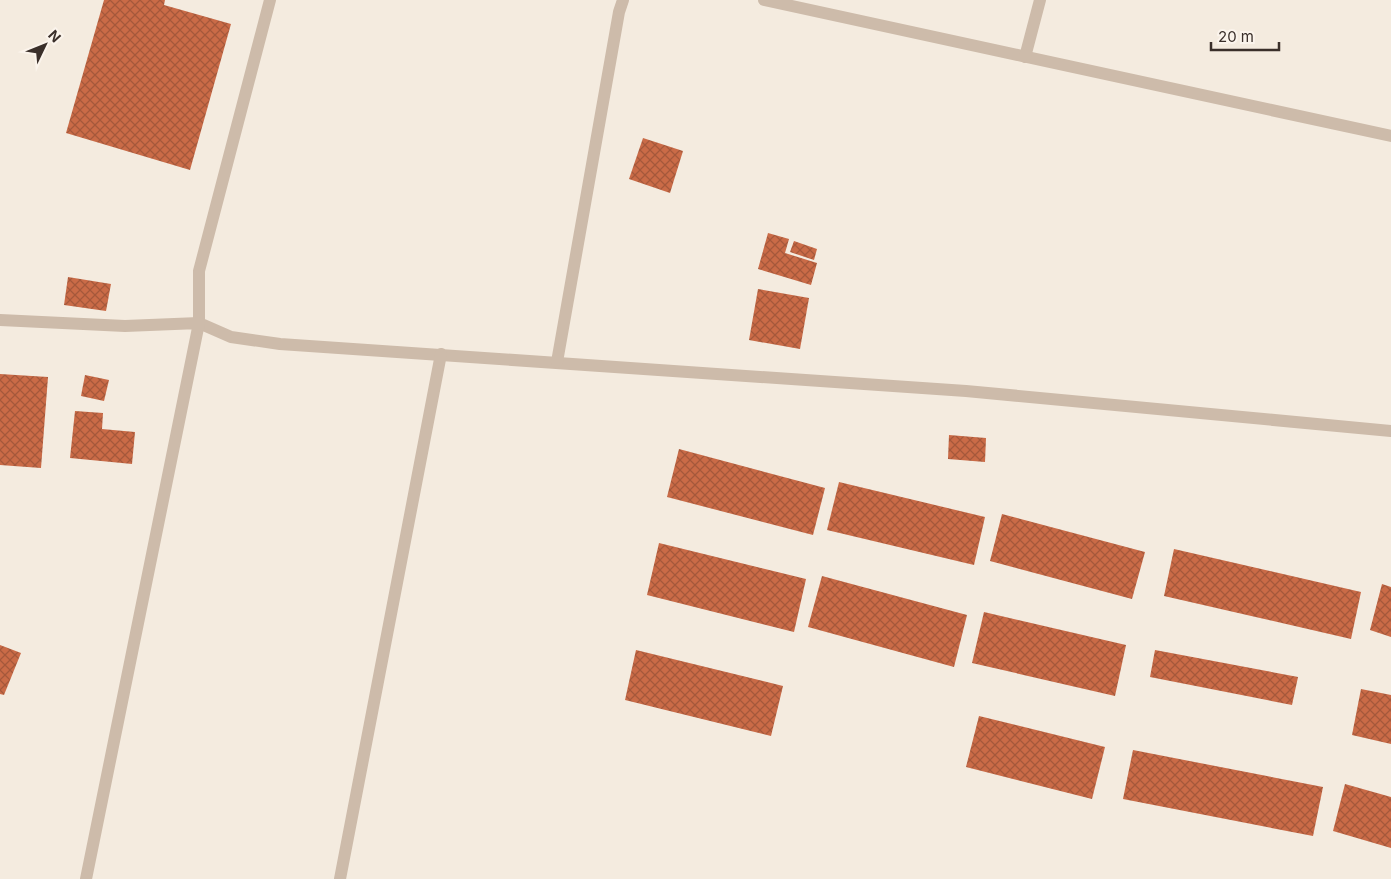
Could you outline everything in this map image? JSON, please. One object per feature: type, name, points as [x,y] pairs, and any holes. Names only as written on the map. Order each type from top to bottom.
[{"type":"street","points":[[86,879],[199,324],[198,271],[270,0]]},
{"type":"street","points":[[557,362],[619,12],[623,0]]},
{"type":"street","points":[[764,0],[1391,136]]},
{"type":"street","points":[[1025,57],[1040,0]]},
{"type":"street","points":[[0,320],[125,326],[199,324],[231,338],[280,344],[966,391],[1391,431]]},
{"type":"street","points":[[340,879],[441,354]]},
{"type":"building","points":[[104,0],[165,0],[164,5],[231,24],[190,170],[66,133]]},
{"type":"building","points":[[643,138],[683,151],[670,193],[629,179]]},
{"type":"building","points":[[768,233],[789,239],[785,253],[817,263],[811,285],[758,269]]},
{"type":"building","points":[[794,241],[817,249],[814,260],[790,252]]},
{"type":"building","points":[[68,277],[111,284],[106,311],[64,305]]},
{"type":"building","points":[[758,289],[809,298],[800,349],[749,340]]},
{"type":"building","points":[[0,374],[48,377],[41,468],[0,465]]},
{"type":"building","points":[[85,375],[109,380],[104,401],[81,396]]},
{"type":"building","points":[[75,411],[103,413],[102,429],[135,432],[132,464],[70,458]]},
{"type":"building","points":[[949,435],[986,438],[985,462],[948,459]]},
{"type":"building","points":[[679,449],[825,488],[813,535],[667,497]]},
{"type":"building","points":[[839,482],[985,517],[974,565],[827,530]]},
{"type":"building","points":[[1002,514],[1145,552],[1132,599],[990,561]]},
{"type":"building","points":[[659,543],[806,579],[794,632],[647,595]]},
{"type":"building","points":[[1174,549],[1361,592],[1351,639],[1164,596]]},
{"type":"building","points":[[822,576],[967,615],[954,667],[808,627]]},
{"type":"building","points":[[1382,584],[1391,587],[1391,637],[1370,630]]},
{"type":"building","points":[[984,612],[1126,645],[1115,696],[972,663]]},
{"type":"building","points":[[0,645],[21,653],[4,695],[0,694]]},
{"type":"building","points":[[636,650],[783,686],[771,736],[625,700]]},
{"type":"building","points":[[1155,650],[1298,677],[1292,705],[1150,677]]},
{"type":"building","points":[[1361,689],[1391,695],[1391,744],[1352,735]]},
{"type":"building","points":[[979,716],[1105,747],[1092,799],[966,767]]},
{"type":"building","points":[[1133,750],[1323,787],[1313,836],[1123,799]]},
{"type":"building","points":[[1345,784],[1391,797],[1391,848],[1333,831]]}]
